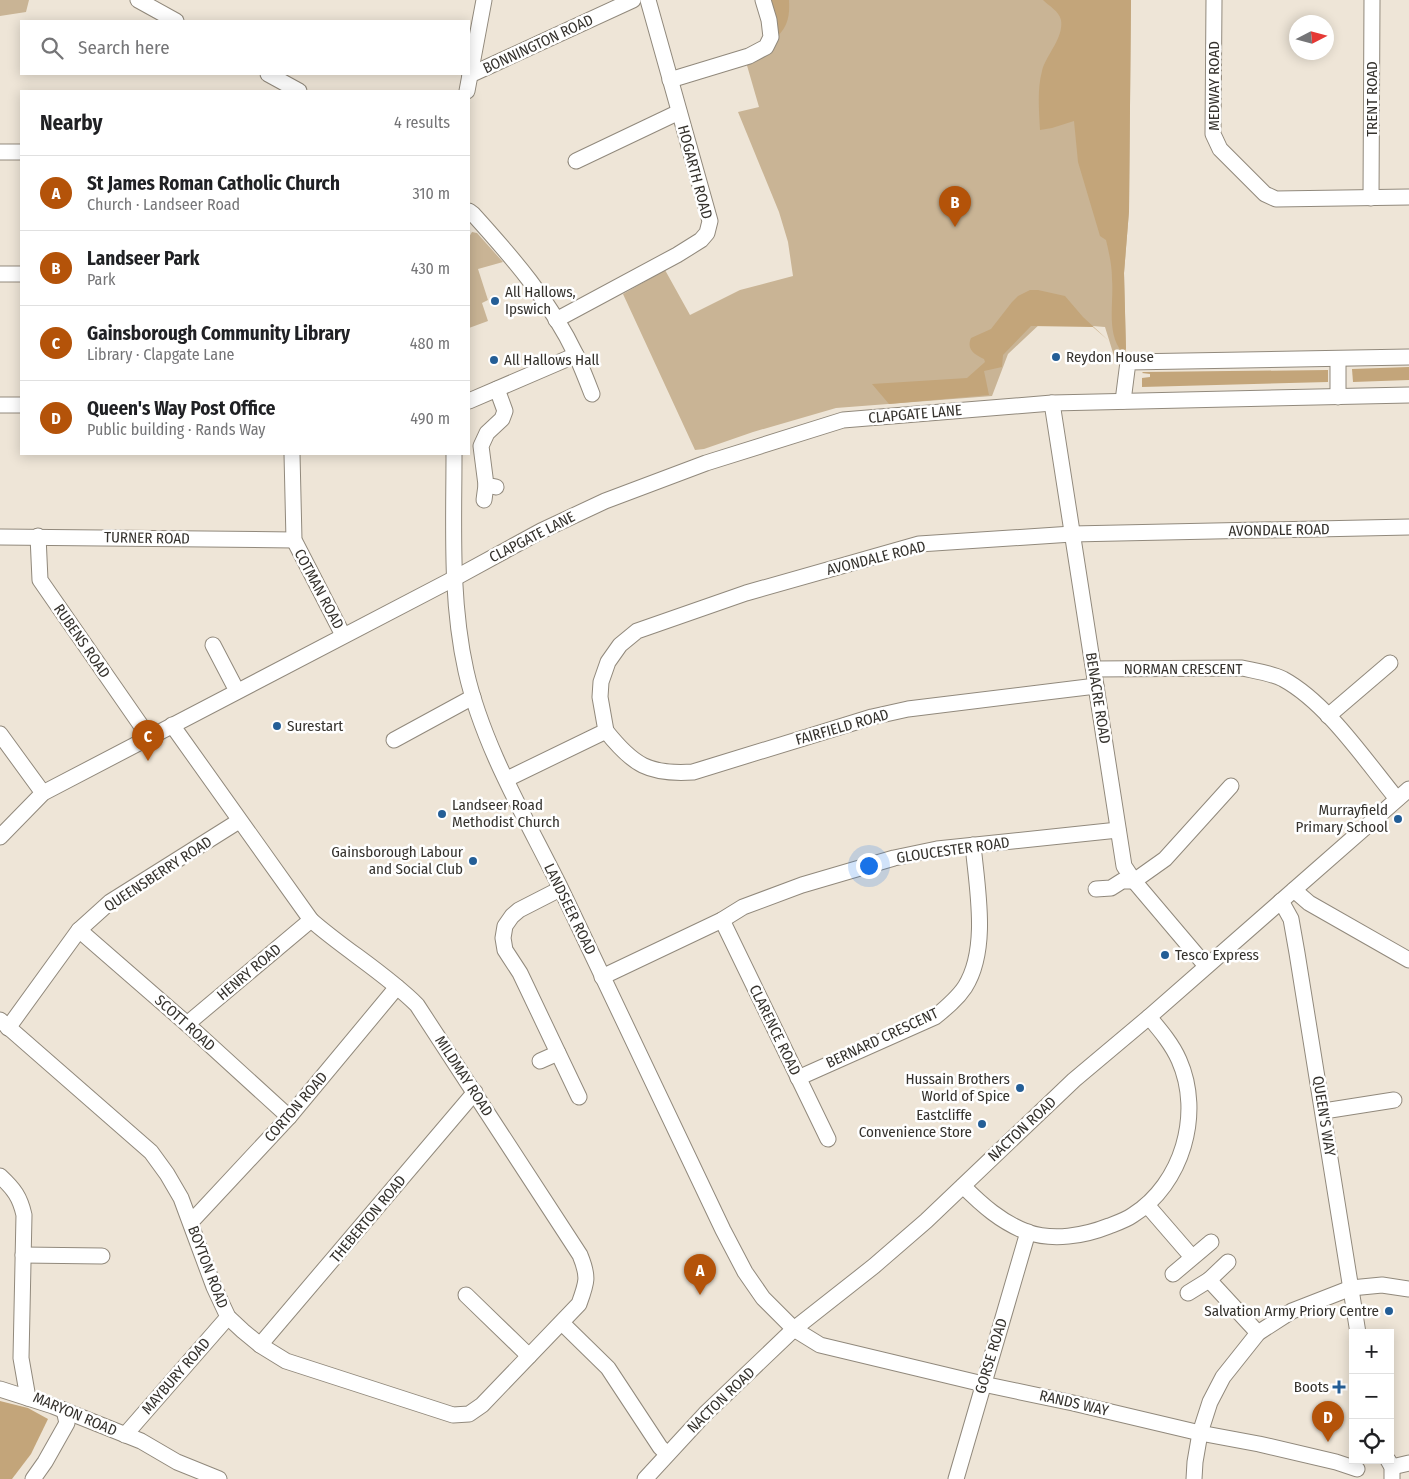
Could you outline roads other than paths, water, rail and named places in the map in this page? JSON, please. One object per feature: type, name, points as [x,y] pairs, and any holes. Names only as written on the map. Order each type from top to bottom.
[{"type":"street","points":[[138,0],[174,20]]},
{"type":"street","points":[[467,90],[484,0]]},
{"type":"street","name":"BONNINGTON ROAD","points":[[470,76],[633,0]]},
{"type":"street","name":"HOGARTH ROAD","points":[[556,320],[676,255],[701,240],[707,233],[710,221],[648,0]]},
{"type":"street","points":[[670,80],[749,56],[766,47],[771,37],[769,20],[763,0]]},
{"type":"street","name":"MEDWAY ROAD","points":[[1214,0],[1213,134],[1220,149],[1265,194],[1276,198],[1409,197]]},
{"type":"street","name":"TRENT ROAD","points":[[1371,198],[1372,0]]},
{"type":"street","points":[[270,75],[296,90]]},
{"type":"street","points":[[576,161],[679,112]]},
{"type":"street","points":[[0,152],[20,152]]},
{"type":"street","points":[[470,212],[526,273],[576,355],[592,394]]},
{"type":"street","points":[[0,274],[20,274]]},
{"type":"street","points":[[470,401],[576,355]]},
{"type":"street","points":[[1123,401],[1128,362],[1409,357]]},
{"type":"street","points":[[1338,359],[1338,397]]},
{"type":"street","points":[[484,500],[491,486],[481,446],[487,433],[502,420],[504,411],[497,389]]},
{"type":"street","name":"CLAPGATE LANE","points":[[0,836],[43,792],[541,531],[604,501],[706,463],[842,420],[1052,403],[1409,395]]},
{"type":"street","name":"BENACRE ROAD","points":[[1052,403],[1124,866],[1134,881],[1206,966]]},
{"type":"street","points":[[0,405],[20,405]]},
{"type":"street","name":"COTMAN ROAD","points":[[292,455],[294,540],[343,635]]},
{"type":"street","name":"LANDSEER ROAD","points":[[454,455],[454,578],[462,645],[473,697],[490,742],[745,1272],[763,1298],[794,1329]]},
{"type":"street","name":"AVONDALE ROAD","points":[[606,731],[600,697],[603,675],[608,662],[620,645],[637,631],[746,593],[919,544],[1072,534],[1409,527]]},
{"type":"street","name":"RUBENS ROAD","points":[[38,536],[40,580],[149,737]]},
{"type":"street","name":"TURNER ROAD","points":[[0,537],[294,540]]},
{"type":"street","points":[[213,645],[237,691]]},
{"type":"street","points":[[1328,716],[1390,663]]},
{"type":"street","name":"NORMAN CRESCENT","points":[[1094,670],[1242,668],[1281,678],[1306,693],[1328,716],[1396,800]]},
{"type":"street","name":"FAIRFIELD ROAD","points":[[606,731],[621,750],[651,770],[672,773],[693,772],[872,717],[908,709],[1096,686]]},
{"type":"street","points":[[394,740],[473,697]]},
{"type":"street","name":"MILDMAY ROAD","points":[[172,725],[311,920],[397,987],[417,1005],[475,1092],[580,1255],[587,1272],[585,1288],[579,1304],[562,1323]]},
{"type":"street","points":[[507,780],[606,731]]},
{"type":"street","points":[[0,734],[43,792]]},
{"type":"street","points":[[1096,889],[1111,888],[1122,881],[1134,881],[1165,859],[1231,786]]},
{"type":"street","name":"NACTON ROAD","points":[[645,1479],[705,1414],[794,1329],[874,1266],[926,1221],[1074,1080],[1149,1017],[1409,789]]},
{"type":"street","name":"QUEENSBERRY ROAD","points":[[4,1024],[79,930],[110,902],[239,821]]},
{"type":"street","name":"GLOUCESTER ROAD","points":[[602,977],[722,920],[743,907],[840,873],[936,849],[1118,830]]},
{"type":"street","name":"BERNARD CRESCENT","points":[[798,1078],[934,1017],[951,1004],[965,986],[975,963],[979,941],[973,845]]},
{"type":"street","points":[[560,888],[518,910],[505,926],[503,938],[505,950],[520,973],[580,1097]]},
{"type":"street","points":[[1294,890],[1309,903],[1409,960]]},
{"type":"street","name":"QUEEN'S WAY","points":[[1281,901],[1291,919],[1324,1111],[1357,1329]]},
{"type":"street","points":[[1291,919],[1299,908],[1309,903]]},
{"type":"street","name":"HENRY ROAD","points":[[187,1024],[311,920]]},
{"type":"street","name":"CLARENCE ROAD","points":[[722,920],[828,1139]]},
{"type":"street","name":"SCOTT ROAD","points":[[79,930],[187,1024],[289,1117]]},
{"type":"street","name":"CORTON ROAD","points":[[191,1222],[289,1117],[397,987]]},
{"type":"street","points":[[963,1186],[983,1207],[995,1216],[1028,1232],[1056,1236],[1072,1236],[1087,1233],[1132,1216],[1147,1205],[1167,1181],[1182,1151],[1190,1110],[1186,1078],[1179,1060],[1169,1043],[1149,1017]]},
{"type":"street","name":"BOYTON ROAD","points":[[4,1024],[151,1152],[181,1198],[214,1288],[228,1317],[260,1345],[286,1361],[454,1415],[469,1414],[482,1405],[562,1323]]},
{"type":"street","points":[[540,1061],[558,1053]]},
{"type":"street","name":"THEBERTON ROAD","points":[[260,1345],[475,1092]]},
{"type":"street","points":[[1324,1111],[1394,1100]]},
{"type":"street","name":"MARYON ROAD","points":[[0,1176],[13,1188],[22,1204],[24,1216],[21,1358],[28,1398],[64,1410],[141,1441],[176,1462],[219,1479]]},
{"type":"street","points":[[1147,1205],[1192,1257]]},
{"type":"street","name":"GORSE ROAD","points":[[956,1479],[1028,1232]]},
{"type":"street","points":[[1173,1274],[1210,1242]]},
{"type":"street","points":[[24,1255],[102,1256]]},
{"type":"street","points":[[1188,1293],[1209,1280],[1228,1262]]},
{"type":"street","points":[[1209,1280],[1258,1333]]},
{"type":"street","points":[[1194,1479],[1200,1433],[1210,1402],[1223,1377],[1258,1333],[1292,1311],[1351,1288],[1382,1285],[1409,1289]]},
{"type":"street","points":[[466,1295],[529,1356]]},
{"type":"street","name":"MAYBURY ROAD","points":[[125,1435],[228,1317]]},
{"type":"street","points":[[562,1323],[608,1368],[660,1447],[667,1454]]},
{"type":"street","name":"RANDS WAY","points":[[794,1329],[820,1345],[1200,1433],[1259,1444],[1359,1469]]},
{"type":"street","points":[[0,1389],[28,1398]]},
{"type":"street","points":[[33,1479],[67,1423],[64,1410]]},
{"type":"street","points":[[1391,1469],[1409,1463]]},
{"type":"place","name":"Landseer Park","points":[[955,227]]},
{"type":"place","name":"All Hallows, Ipswich","points":[[495,301]]},
{"type":"place","name":"Reydon House","points":[[1056,357]]},
{"type":"place","name":"All Hallows Hall","points":[[494,360]]},
{"type":"place","name":"Surestart","points":[[277,726]]},
{"type":"place","name":"Gainsborough Community Library","points":[[148,761]]},
{"type":"place","name":"Landseer Road Methodist Church","points":[[442,814]]},
{"type":"place","name":"Murrayfield Primary School","points":[[1398,819]]},
{"type":"place","name":"Gainsborough Labour and Social Club","points":[[473,861]]},
{"type":"place","name":"Tesco Express","points":[[1165,955]]},
{"type":"place","name":"Hussain Brothers World of Spice","points":[[1020,1088]]},
{"type":"place","name":"Eastcliffe Convenience Store","points":[[982,1124]]},
{"type":"place","name":"St James Roman Catholic Church","points":[[700,1295]]},
{"type":"place","name":"Salvation Army Priory Centre","points":[[1389,1311]]},
{"type":"place","name":"Boots","points":[[1339,1387]]},
{"type":"place","name":"Queen's Way Post Office","points":[[1328,1442]]}]
